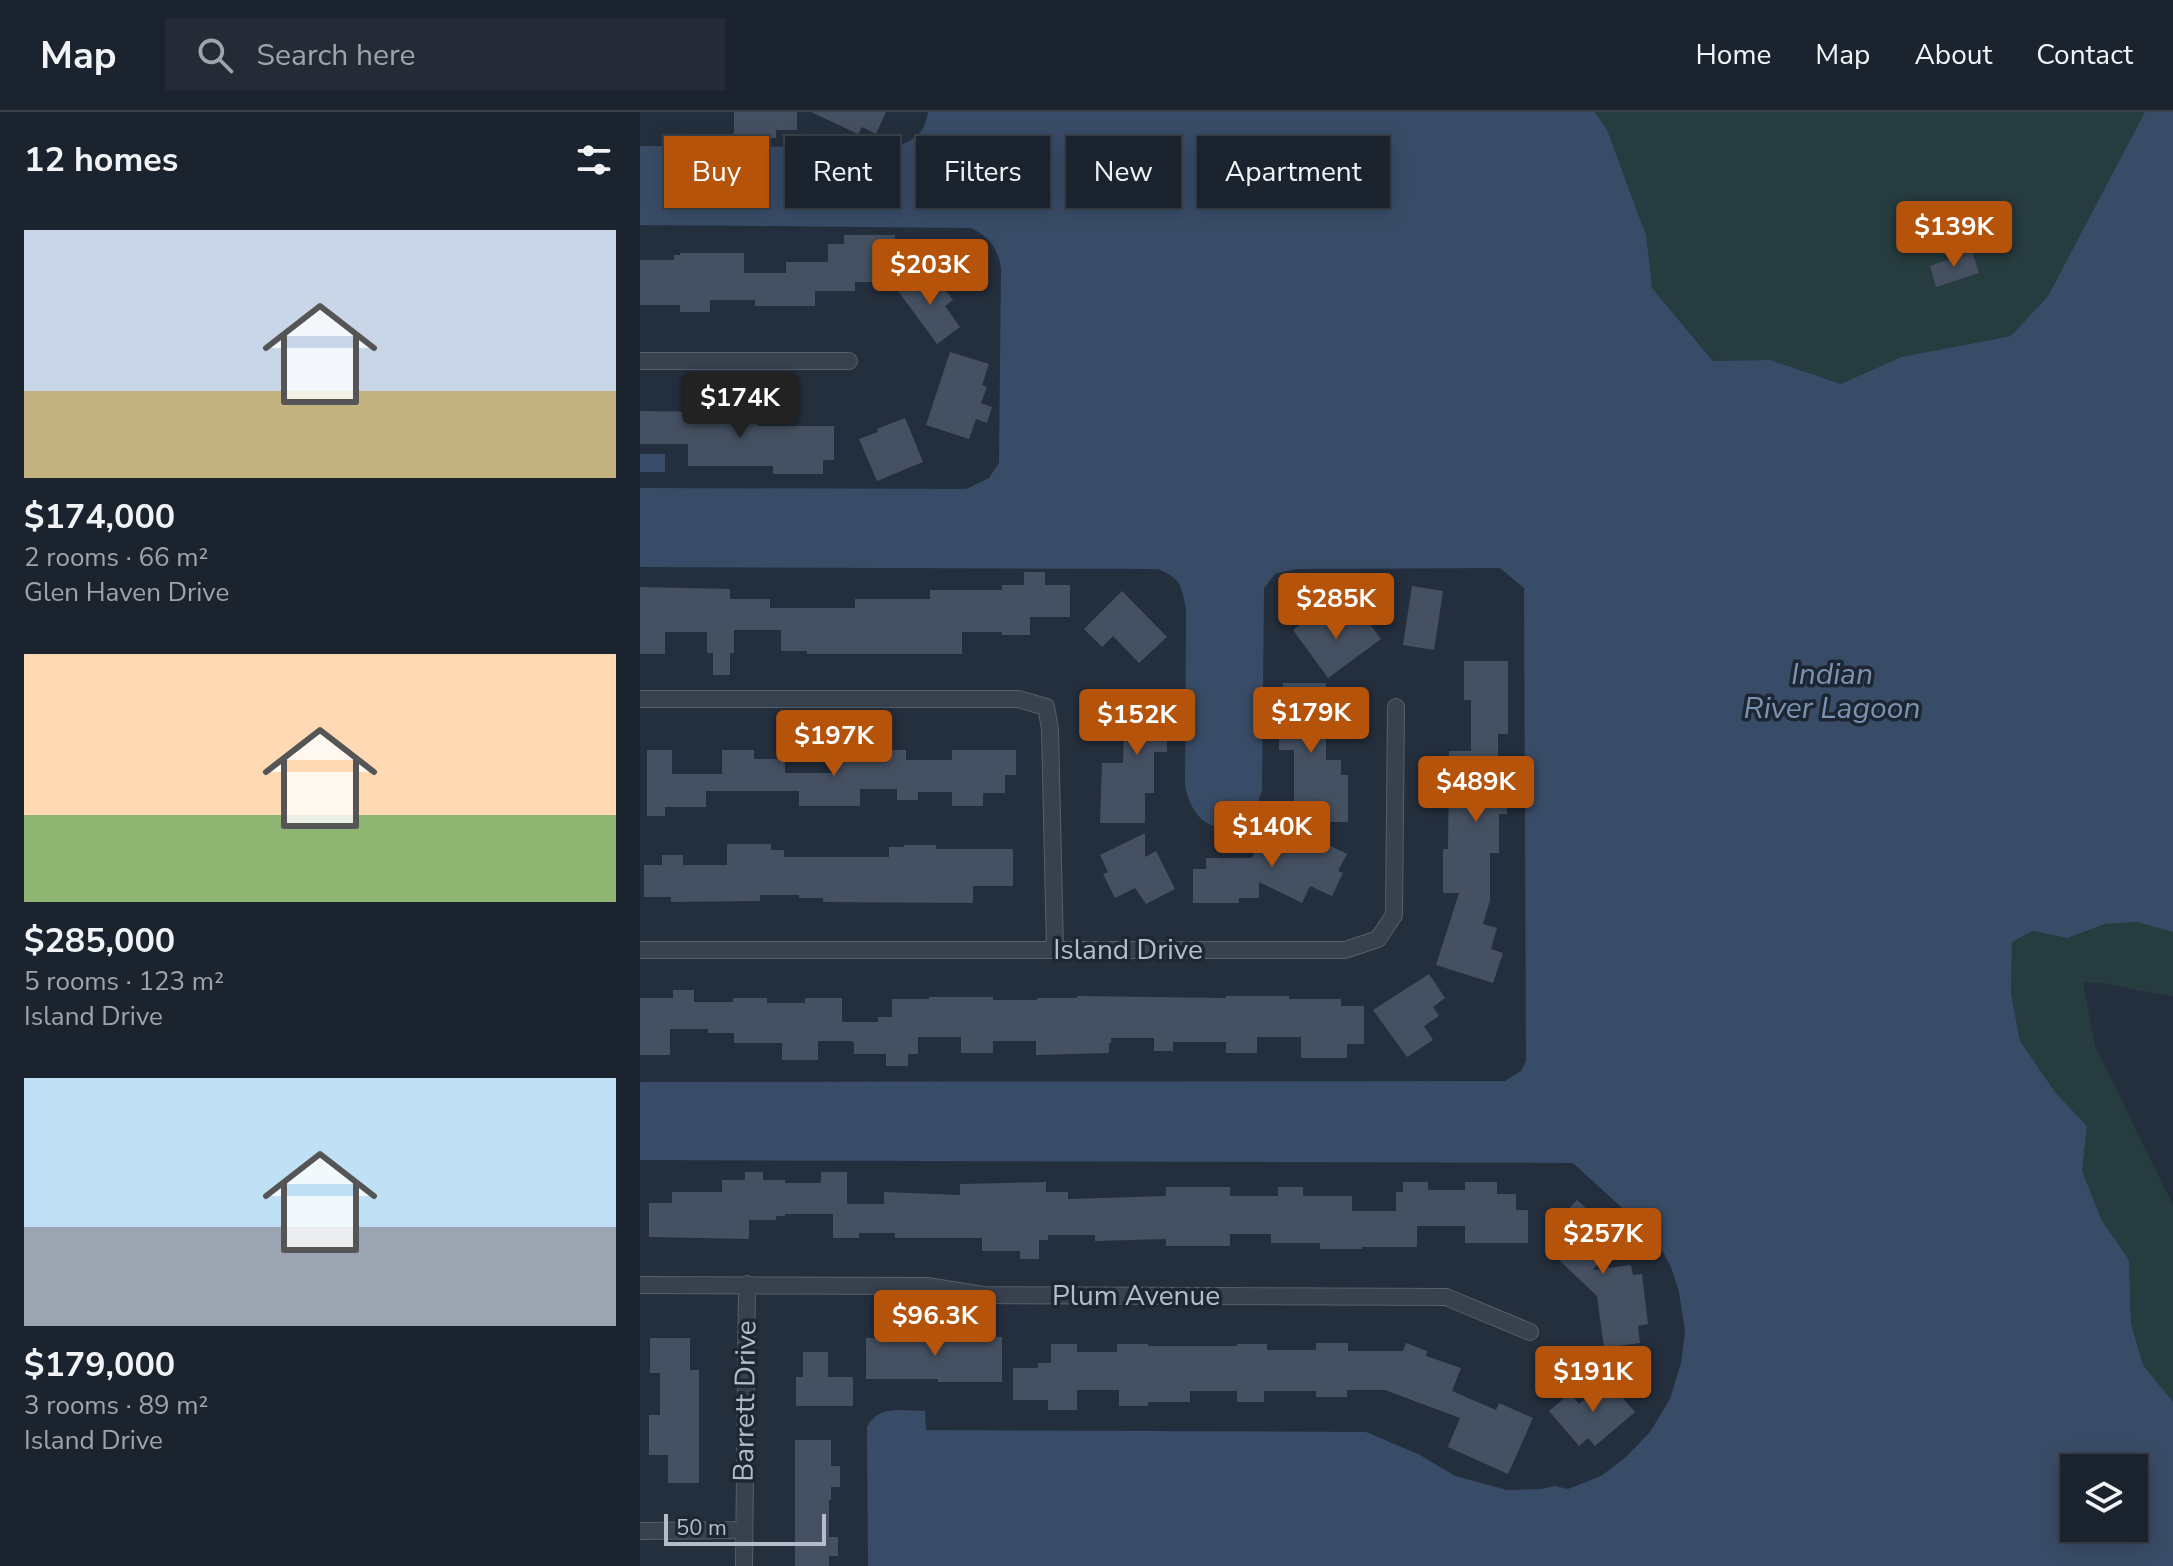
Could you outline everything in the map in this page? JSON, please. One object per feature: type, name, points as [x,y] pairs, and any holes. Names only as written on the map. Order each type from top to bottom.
[{"type":"street","points":[[640,361],[849,361]]},
{"type":"street","points":[[640,699],[1018,699],[1046,707],[1050,729],[1055,950]]},
{"type":"street","name":"Island Drive","points":[[640,950],[1345,950],[1378,939],[1394,915],[1396,707]]},
{"type":"street","name":"Barrett Drive","points":[[744,1566],[747,1284]]},
{"type":"street","name":"Plum Avenue","points":[[640,1285],[927,1286],[983,1295],[1446,1297],[1530,1332]]},
{"type":"street","points":[[640,1531],[744,1530]]},
{"type":"green space","points":[[1595,112],[2145,112],[2048,296],[2011,336],[1901,357],[1841,384],[1770,360],[1714,361],[1652,288],[1642,224],[1607,131]]},
{"type":"green space","points":[[2137,922],[2173,932],[2173,996],[2083,983],[2095,1046],[2173,1205],[2173,1402],[2143,1365],[2131,1324],[2129,1260],[2102,1221],[2082,1171],[2087,1126],[2055,1092],[2020,1041],[2011,994],[2012,942],[2033,931],[2067,938],[2105,924]]},
{"type":"water","name":"Indian River Lagoon","points":[[928,112],[1595,112],[1607,130],[1646,235],[1652,288],[1713,361],[1770,360],[1841,384],[1901,357],[2011,336],[2048,296],[2145,112],[2173,112],[2173,932],[2137,922],[2105,924],[2067,938],[2033,931],[2012,942],[2011,994],[2020,1041],[2055,1092],[2087,1126],[2082,1171],[2102,1221],[2129,1260],[2131,1324],[2143,1365],[2173,1402],[2173,1566],[868,1566],[867,1427],[885,1412],[925,1411],[926,1430],[1366,1432],[1420,1455],[1455,1476],[1507,1490],[1555,1486],[1568,1489],[1601,1476],[1625,1458],[1650,1432],[1670,1399],[1681,1363],[1685,1331],[1679,1292],[1661,1248],[1573,1163],[640,1160],[640,1082],[1505,1081],[1521,1071],[1526,1061],[1524,588],[1500,568],[1296,569],[1275,574],[1264,588],[1262,790],[1248,818],[1235,825],[1221,827],[1213,826],[1199,817],[1187,794],[1186,609],[1179,583],[1158,569],[640,567],[640,488],[966,489],[989,478],[999,463],[1001,268],[995,249],[977,231],[971,228],[640,225],[640,146],[664,146],[664,208],[769,208],[769,147],[785,147],[785,208],[900,208],[900,144],[916,137],[916,208],[1050,208],[1050,136],[917,136],[924,127]]},
{"type":"water","points":[[640,454],[665,454],[665,472],[640,472]]},
{"type":"building","points":[[734,112],[797,112],[797,130],[776,130],[776,138],[734,136]]},
{"type":"building","points":[[811,112],[886,112],[876,134],[862,127],[858,134]]},
{"type":"building","points":[[844,235],[895,235],[895,282],[855,282],[855,291],[815,291],[815,306],[755,306],[755,300],[710,300],[710,312],[680,312],[680,305],[640,305],[640,260],[674,260],[674,255],[680,253],[744,253],[744,273],[786,273],[786,262],[828,262],[828,244],[844,244]]},
{"type":"building","points":[[1972,251],[1979,273],[1936,287],[1930,266]]},
{"type":"building","points":[[921,274],[931,288],[939,282],[953,300],[945,306],[960,327],[937,344],[898,291]]},
{"type":"building","points":[[950,352],[989,364],[982,385],[987,387],[981,403],[992,407],[987,423],[976,419],[969,439],[926,425]]},
{"type":"building","points":[[716,408],[757,408],[757,426],[834,426],[834,460],[823,460],[823,474],[773,474],[773,466],[688,466],[688,444],[640,444],[640,411],[716,412]]},
{"type":"building","points":[[905,418],[923,462],[877,481],[859,439]]},
{"type":"building","points":[[1024,572],[1045,572],[1045,585],[1070,585],[1070,617],[1030,617],[1030,635],[962,632],[962,654],[807,654],[807,651],[781,651],[781,630],[734,630],[730,675],[713,675],[713,653],[707,653],[707,632],[665,632],[665,654],[640,654],[640,587],[730,589],[730,599],[770,599],[770,608],[855,608],[855,599],[930,599],[930,590],[1002,590],[1002,585],[1024,585]]},
{"type":"building","points":[[1412,586],[1443,591],[1434,650],[1403,645]]},
{"type":"building","points":[[1122,591],[1167,637],[1139,663],[1113,636],[1102,647],[1084,629]]},
{"type":"building","points":[[1319,611],[1330,626],[1345,614],[1350,622],[1362,614],[1381,639],[1328,678],[1293,630]]},
{"type":"building","points":[[1464,661],[1508,661],[1508,734],[1498,734],[1498,783],[1507,783],[1507,814],[1499,814],[1499,853],[1490,853],[1490,900],[1483,924],[1497,928],[1491,949],[1503,953],[1493,983],[1436,965],[1459,893],[1443,893],[1443,849],[1448,849],[1449,751],[1471,751],[1471,700],[1464,700]]},
{"type":"building","points":[[1283,683],[1326,683],[1326,760],[1341,760],[1341,775],[1348,775],[1348,822],[1294,822],[1294,750],[1279,750],[1279,727],[1275,727],[1275,704],[1283,704]]},
{"type":"building","points":[[1125,692],[1176,692],[1176,727],[1167,727],[1167,752],[1154,752],[1154,793],[1145,793],[1145,823],[1100,823],[1102,763],[1123,763]]},
{"type":"building","points":[[647,750],[672,750],[672,774],[722,774],[722,750],[754,750],[754,759],[785,759],[785,773],[835,773],[835,750],[906,750],[906,760],[952,760],[952,750],[1016,750],[1016,775],[1005,775],[1005,793],[983,793],[983,806],[952,806],[952,792],[918,792],[918,800],[897,800],[897,789],[860,789],[860,806],[799,806],[799,791],[706,791],[706,807],[665,807],[665,816],[647,816]]},
{"type":"building","points":[[1272,817],[1347,854],[1338,871],[1343,873],[1332,896],[1310,886],[1302,903],[1259,882],[1259,898],[1239,898],[1239,903],[1193,903],[1193,869],[1206,869],[1206,858],[1252,858]]},
{"type":"building","points":[[1145,833],[1145,857],[1156,851],[1175,889],[1146,904],[1135,888],[1115,898],[1103,874],[1108,872],[1100,855]]},
{"type":"building","points":[[727,844],[771,844],[771,850],[784,850],[784,857],[889,857],[889,847],[904,845],[936,845],[936,849],[1013,849],[1013,886],[973,886],[973,903],[823,902],[823,898],[799,898],[799,895],[760,895],[760,901],[671,902],[671,897],[644,897],[644,865],[662,865],[662,855],[683,855],[683,865],[727,865]]},
{"type":"building","points":[[1429,974],[1445,998],[1433,1007],[1439,1016],[1424,1026],[1433,1040],[1407,1057],[1373,1010]]},
{"type":"building","points":[[673,990],[694,990],[694,1002],[767,998],[767,1003],[805,1003],[805,998],[842,998],[842,1022],[878,1022],[878,1017],[892,1017],[892,999],[929,997],[1037,1000],[1077,996],[1289,996],[1289,999],[1341,999],[1341,1006],[1364,1006],[1364,1044],[1347,1044],[1347,1058],[1301,1058],[1301,1037],[1257,1037],[1257,1053],[1226,1053],[1226,1042],[1173,1042],[1173,1051],[1154,1051],[1154,1038],[1111,1038],[1109,1053],[1036,1055],[1036,1041],[993,1041],[993,1053],[961,1053],[961,1037],[918,1037],[918,1054],[908,1054],[908,1066],[886,1066],[886,1054],[854,1054],[852,1041],[818,1041],[818,1060],[782,1060],[782,1043],[734,1043],[734,1033],[670,1029],[670,1055],[640,1055],[640,998],[673,998]]},
{"type":"building","points":[[745,1172],[763,1172],[763,1180],[821,1183],[821,1172],[847,1172],[847,1204],[884,1204],[884,1192],[960,1195],[960,1184],[1046,1182],[1046,1192],[1068,1192],[1068,1199],[1166,1196],[1166,1187],[1230,1187],[1230,1196],[1278,1196],[1278,1187],[1303,1187],[1303,1196],[1352,1196],[1352,1211],[1396,1211],[1396,1192],[1403,1192],[1403,1182],[1428,1182],[1428,1190],[1465,1190],[1465,1182],[1497,1182],[1497,1194],[1516,1194],[1516,1210],[1528,1210],[1528,1243],[1465,1243],[1465,1226],[1417,1226],[1417,1247],[1362,1249],[1320,1249],[1320,1243],[1271,1243],[1271,1234],[1230,1234],[1230,1246],[1166,1246],[1166,1239],[1095,1241],[1095,1235],[1048,1235],[1048,1240],[1039,1240],[1039,1259],[1020,1259],[1020,1251],[982,1251],[982,1238],[895,1238],[895,1233],[859,1233],[859,1238],[833,1238],[833,1214],[785,1214],[776,1216],[776,1220],[749,1220],[749,1239],[649,1237],[649,1203],[672,1203],[672,1192],[722,1192],[722,1180],[745,1180]]},
{"type":"building","points":[[1577,1200],[1620,1240],[1593,1270],[1631,1265],[1633,1275],[1642,1274],[1648,1324],[1638,1326],[1640,1343],[1604,1348],[1597,1296],[1560,1261],[1576,1243],[1559,1243],[1547,1232]]},
{"type":"building","points":[[965,1333],[965,1337],[1002,1337],[1002,1382],[866,1379],[866,1338],[891,1338],[891,1334]]},
{"type":"building","points":[[650,1338],[690,1338],[690,1370],[699,1370],[699,1483],[668,1483],[668,1455],[649,1455],[649,1415],[660,1415],[660,1373],[650,1373]]},
{"type":"building","points":[[1316,1343],[1348,1343],[1348,1351],[1403,1351],[1406,1343],[1427,1351],[1426,1356],[1461,1368],[1452,1391],[1496,1410],[1499,1403],[1533,1418],[1508,1474],[1448,1447],[1460,1418],[1385,1390],[1347,1390],[1347,1397],[1316,1397],[1316,1391],[1264,1391],[1264,1402],[1237,1402],[1237,1391],[1190,1391],[1190,1402],[1119,1406],[1119,1390],[1077,1390],[1077,1410],[1048,1410],[1048,1400],[1013,1400],[1013,1368],[1038,1368],[1038,1363],[1051,1363],[1051,1344],[1077,1344],[1077,1352],[1117,1352],[1117,1344],[1267,1344],[1267,1350],[1316,1350]]},
{"type":"building","points":[[803,1352],[828,1352],[828,1377],[853,1377],[853,1406],[796,1406],[796,1377],[803,1377]]},
{"type":"building","points":[[1607,1380],[1635,1412],[1595,1446],[1588,1438],[1579,1446],[1549,1411],[1570,1393],[1579,1404]]},
{"type":"building","points":[[795,1440],[831,1440],[831,1466],[840,1466],[840,1487],[831,1487],[829,1500],[829,1537],[838,1537],[838,1556],[829,1556],[829,1566],[795,1566]]}]
